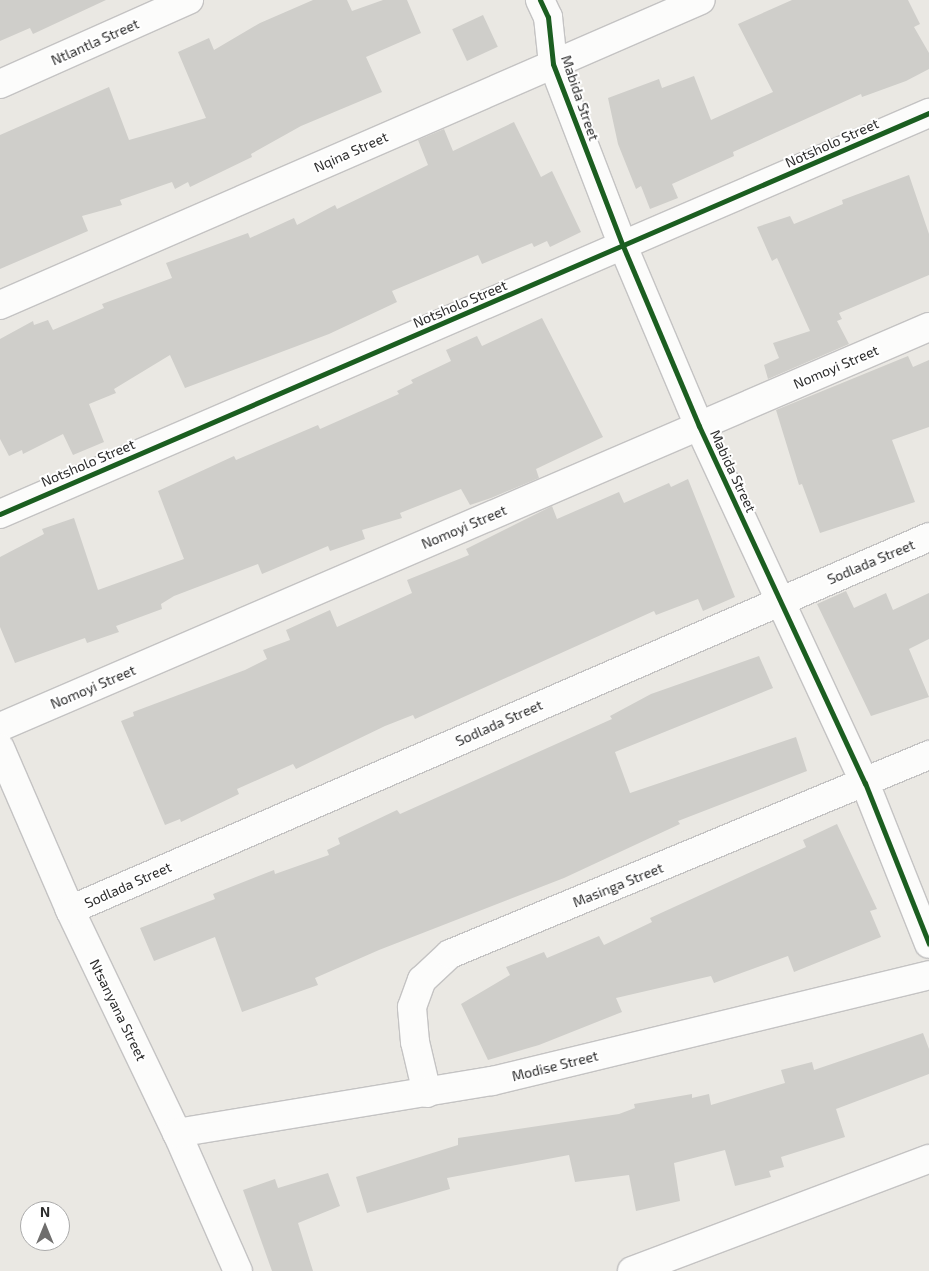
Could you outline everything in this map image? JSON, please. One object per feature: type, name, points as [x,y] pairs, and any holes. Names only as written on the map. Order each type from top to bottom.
[{"type":"street","name":"Ntlantla Street","points":[[0,84],[189,0]]},
{"type":"street","name":"Mabida Street","points":[[540,0],[548,17],[553,64],[623,246],[699,426],[866,783],[929,944]]},
{"type":"street","name":"Nqina Street","points":[[0,305],[701,0]]},
{"type":"street","name":"Notsholo Street","points":[[0,514],[929,113]]},
{"type":"street","name":"Nomoyi Street","points":[[0,727],[929,327]]},
{"type":"street","name":"Sodlada Street","points":[[70,910],[929,537]]},
{"type":"street","name":"Ntsanyana Street","points":[[0,748],[70,910],[177,1133],[238,1271]]},
{"type":"street","name":"Masinga Street","points":[[427,1093],[415,1042],[412,1007],[422,980],[450,954],[866,783],[929,755]]},
{"type":"street","name":"Modise Street","points":[[177,1133],[492,1081],[929,975]]},
{"type":"street","points":[[632,1271],[929,1159]]},
{"type":"building","points":[[0,0],[106,0],[33,34],[30,28],[0,41]]},
{"type":"building","points":[[313,0],[347,0],[352,11],[383,0],[407,0],[421,33],[366,57],[382,92],[301,126],[251,154],[252,157],[190,187],[188,182],[175,189],[172,182],[120,200],[122,205],[82,216],[88,231],[0,269],[0,135],[109,87],[129,140],[206,118],[178,52],[209,38],[214,50],[260,23]]},
{"type":"building","points":[[792,0],[908,0],[920,24],[914,27],[929,53],[929,69],[906,81],[862,97],[861,94],[733,152],[734,156],[672,184],[678,198],[650,209],[641,186],[636,189],[618,144],[608,98],[659,79],[662,88],[694,76],[711,120],[773,92],[738,24]]},
{"type":"building","points":[[483,15],[498,47],[467,61],[452,29]]},
{"type":"building","points":[[514,122],[541,177],[552,171],[581,232],[550,247],[547,241],[534,247],[532,243],[482,264],[478,255],[392,291],[397,302],[329,334],[185,388],[170,355],[114,389],[116,393],[89,404],[104,442],[73,455],[63,434],[23,454],[22,450],[9,456],[0,439],[0,339],[33,321],[34,325],[48,320],[53,330],[104,308],[102,304],[172,278],[166,263],[248,233],[250,238],[294,218],[297,225],[335,205],[337,209],[428,165],[418,140],[444,129],[453,151]]},
{"type":"building","points":[[909,175],[929,234],[929,275],[839,313],[842,319],[837,321],[849,344],[768,379],[764,365],[779,358],[773,343],[810,331],[777,258],[772,261],[757,227],[790,216],[794,224],[843,204],[842,200]]},
{"type":"building","points":[[542,318],[603,437],[536,469],[539,478],[491,498],[470,505],[461,489],[400,513],[402,518],[362,530],[365,539],[330,551],[328,546],[262,574],[258,564],[174,596],[161,604],[162,609],[116,626],[119,632],[87,643],[85,638],[15,663],[0,627],[0,557],[44,534],[42,529],[74,518],[98,590],[184,559],[158,491],[234,456],[236,460],[318,425],[320,429],[399,394],[397,391],[413,383],[411,380],[451,361],[446,350],[477,336],[482,346]]},
{"type":"building","points":[[908,356],[913,367],[929,360],[929,427],[892,440],[915,502],[820,533],[802,484],[799,485],[776,410]]},
{"type":"building","points":[[688,479],[735,597],[703,611],[698,599],[656,615],[654,611],[415,719],[413,715],[385,726],[296,769],[293,764],[237,789],[239,794],[181,822],[180,819],[165,825],[121,721],[134,716],[133,712],[245,670],[267,659],[263,650],[290,640],[286,630],[330,610],[337,627],[412,593],[407,580],[469,555],[466,549],[552,506],[557,519],[619,492],[624,503],[669,483],[671,487]]},
{"type":"building","points":[[846,591],[854,608],[886,593],[893,610],[929,593],[929,639],[909,649],[929,697],[871,716],[817,604]]},
{"type":"building","points":[[759,656],[773,688],[615,752],[630,793],[796,737],[807,771],[678,821],[680,824],[564,878],[379,950],[315,978],[318,985],[242,1012],[215,937],[154,961],[140,928],[215,899],[213,894],[274,870],[275,874],[329,855],[327,850],[340,844],[338,838],[397,810],[400,814],[612,719],[610,716],[651,694]]},
{"type":"building","points":[[837,824],[877,909],[870,911],[881,937],[794,972],[788,956],[714,983],[711,976],[616,998],[622,1012],[539,1045],[488,1060],[461,1004],[510,975],[506,967],[544,952],[547,958],[599,936],[604,945],[652,922],[650,918],[806,847],[803,840]]},
{"type":"building","points":[[923,1033],[929,1049],[929,1074],[836,1109],[845,1137],[781,1157],[784,1167],[769,1171],[771,1177],[735,1186],[725,1150],[674,1163],[680,1201],[636,1211],[629,1175],[575,1182],[569,1155],[447,1178],[450,1189],[367,1213],[356,1177],[458,1145],[458,1138],[619,1114],[635,1108],[634,1104],[692,1094],[692,1098],[709,1094],[711,1105],[785,1083],[781,1070],[812,1062],[814,1070]]},
{"type":"building","points":[[328,1173],[340,1206],[298,1223],[313,1271],[272,1271],[243,1190],[275,1179],[278,1188]]},
{"type":"cycle path","points":[[540,0],[548,17],[553,64],[623,246],[699,426],[865,783],[929,944]]},
{"type":"cycle path","points":[[0,514],[929,113]]}]
